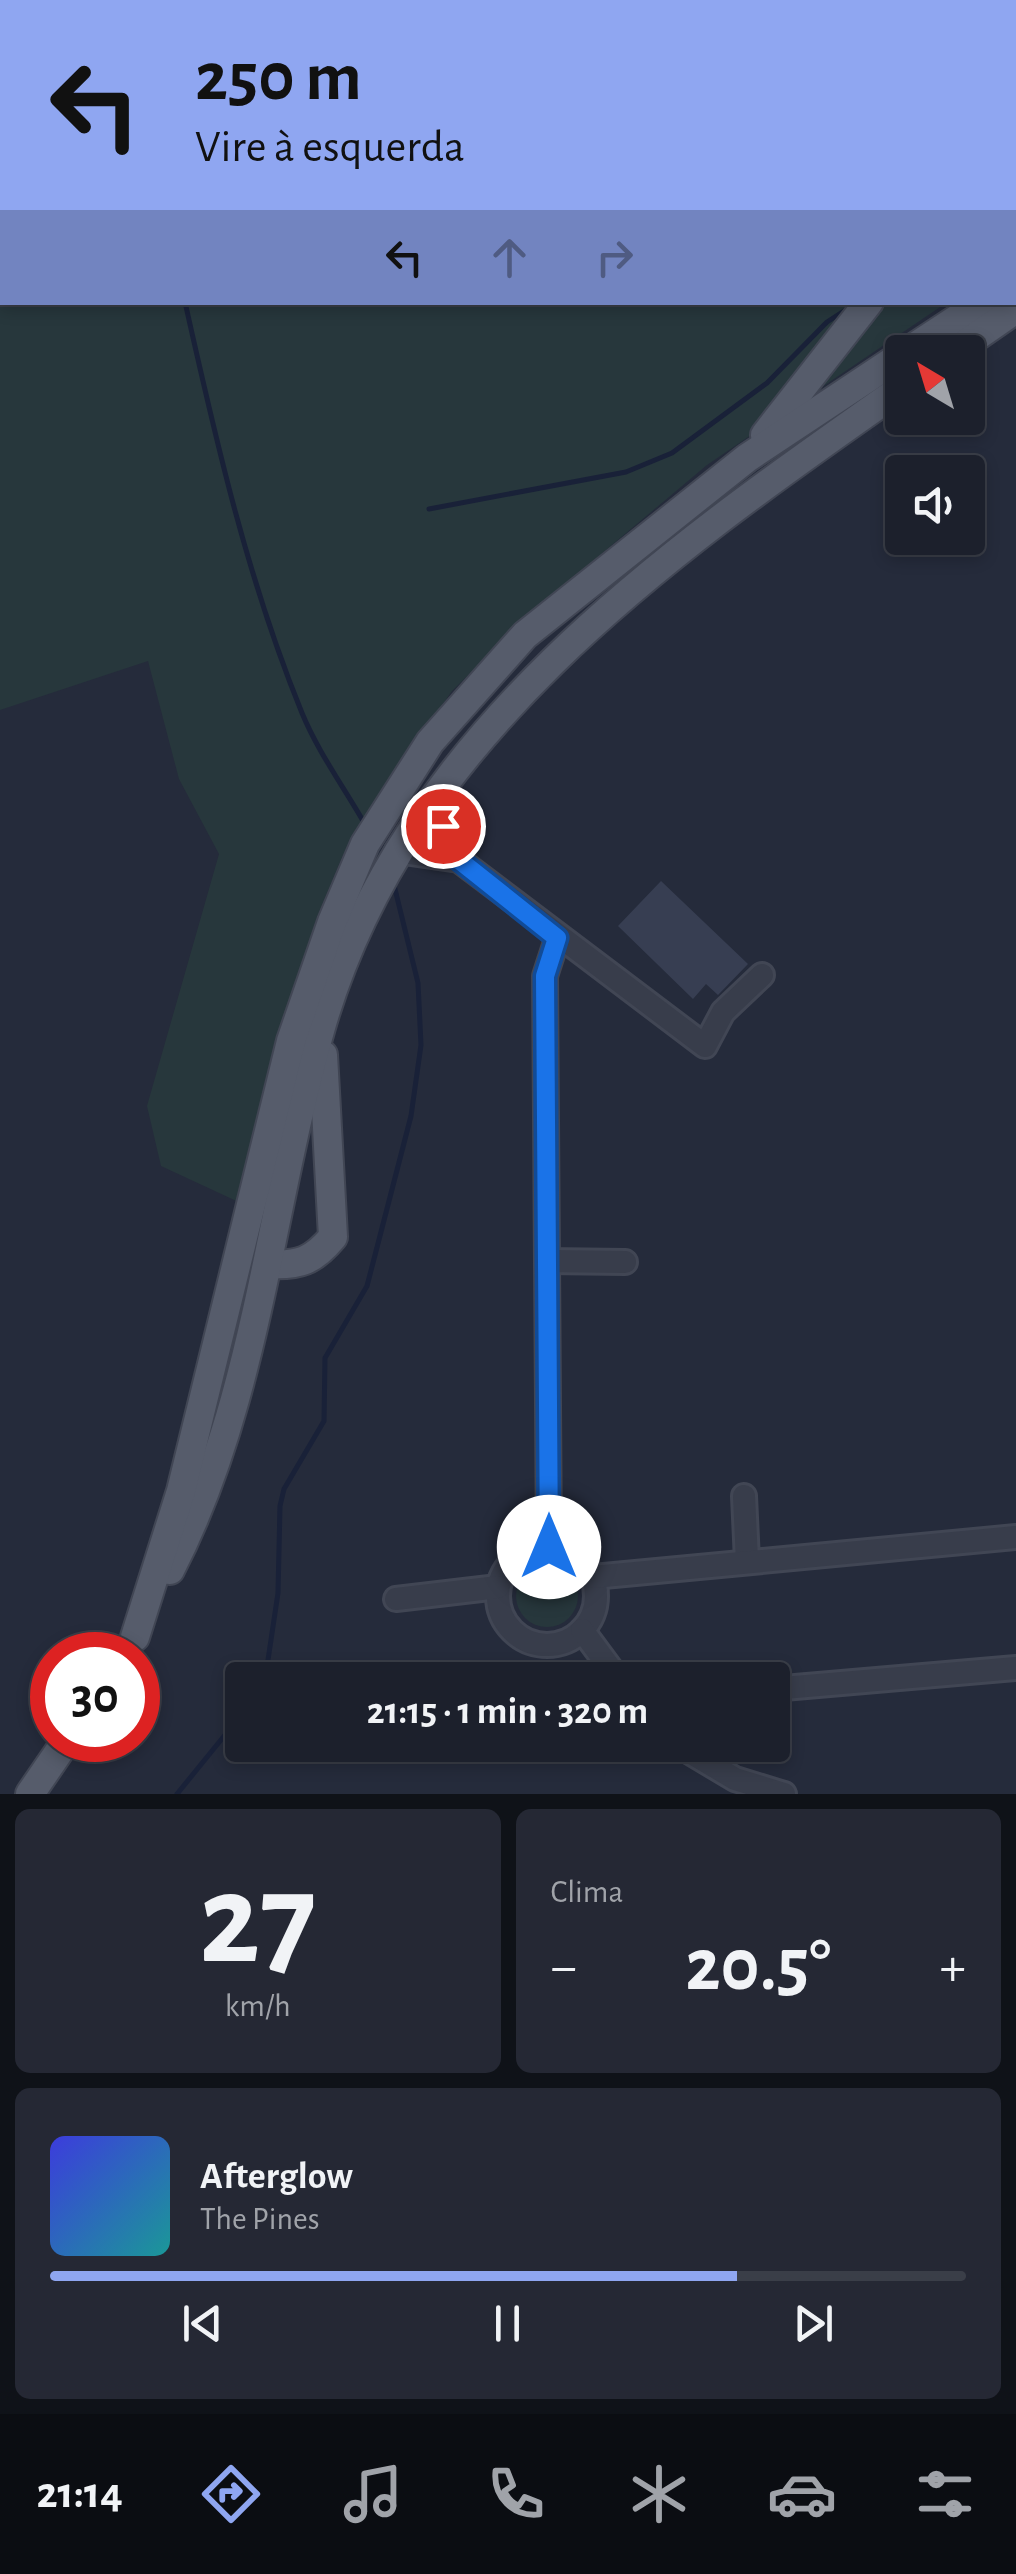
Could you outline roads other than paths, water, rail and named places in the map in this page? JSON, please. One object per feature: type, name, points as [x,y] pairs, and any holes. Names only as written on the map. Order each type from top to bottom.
[{"type":"main road","points":[[747,458],[867,305]]},
{"type":"main road","points":[[935,335],[981,305]]},
{"type":"main road","points":[[965,335],[981,322],[985,305]]},
{"type":"main road","points":[[979,335],[1016,309]]},
{"type":"main road","points":[[134,1632],[181,1491],[291,1041],[332,922],[366,844],[430,742],[525,636],[747,458],[885,367]]},
{"type":"main road","points":[[136,1632],[196,1518],[228,1423],[321,1026],[356,930],[396,851],[520,692],[614,602],[724,514],[885,400]]},
{"type":"main road","points":[[267,1145],[259,1255],[268,1264],[299,1266],[320,1253],[333,1237],[321,1026]]},
{"type":"main road","points":[[30,1794],[52,1762]]},
{"type":"street","points":[[431,802],[459,860],[557,938],[705,1046],[723,1012],[762,975]]},
{"type":"street","points":[[396,851],[459,860]]},
{"type":"street","points":[[549,1547],[545,976],[557,938]]},
{"type":"street","points":[[547,1261],[625,1262]]},
{"type":"street","points":[[744,1496],[747,1561]]},
{"type":"street","points":[[592,1578],[1016,1537]]},
{"type":"street","points":[[549,1547],[576,1556],[592,1578],[595,1605],[582,1630],[571,1638],[544,1645],[518,1636],[501,1614],[498,1587],[503,1574],[522,1553],[549,1547]]},
{"type":"street","points":[[396,1599],[498,1587]]},
{"type":"street","points":[[582,1630],[606,1662]]},
{"type":"street","points":[[790,1687],[1016,1668]]},
{"type":"street","points":[[706,1762],[725,1774],[784,1794]]},
{"type":"waterway","points":[[186,305],[235,510],[265,613],[302,713],[366,826]]},
{"type":"waterway","points":[[429,509],[626,472],[672,453],[767,383],[827,322],[847,309]]},
{"type":"waterway","points":[[268,1662],[278,1593],[280,1506],[284,1489],[324,1421],[325,1358],[367,1286],[411,1116],[421,1045],[418,983],[394,885]]},
{"type":"waterway","points":[[177,1794],[225,1735]]}]
